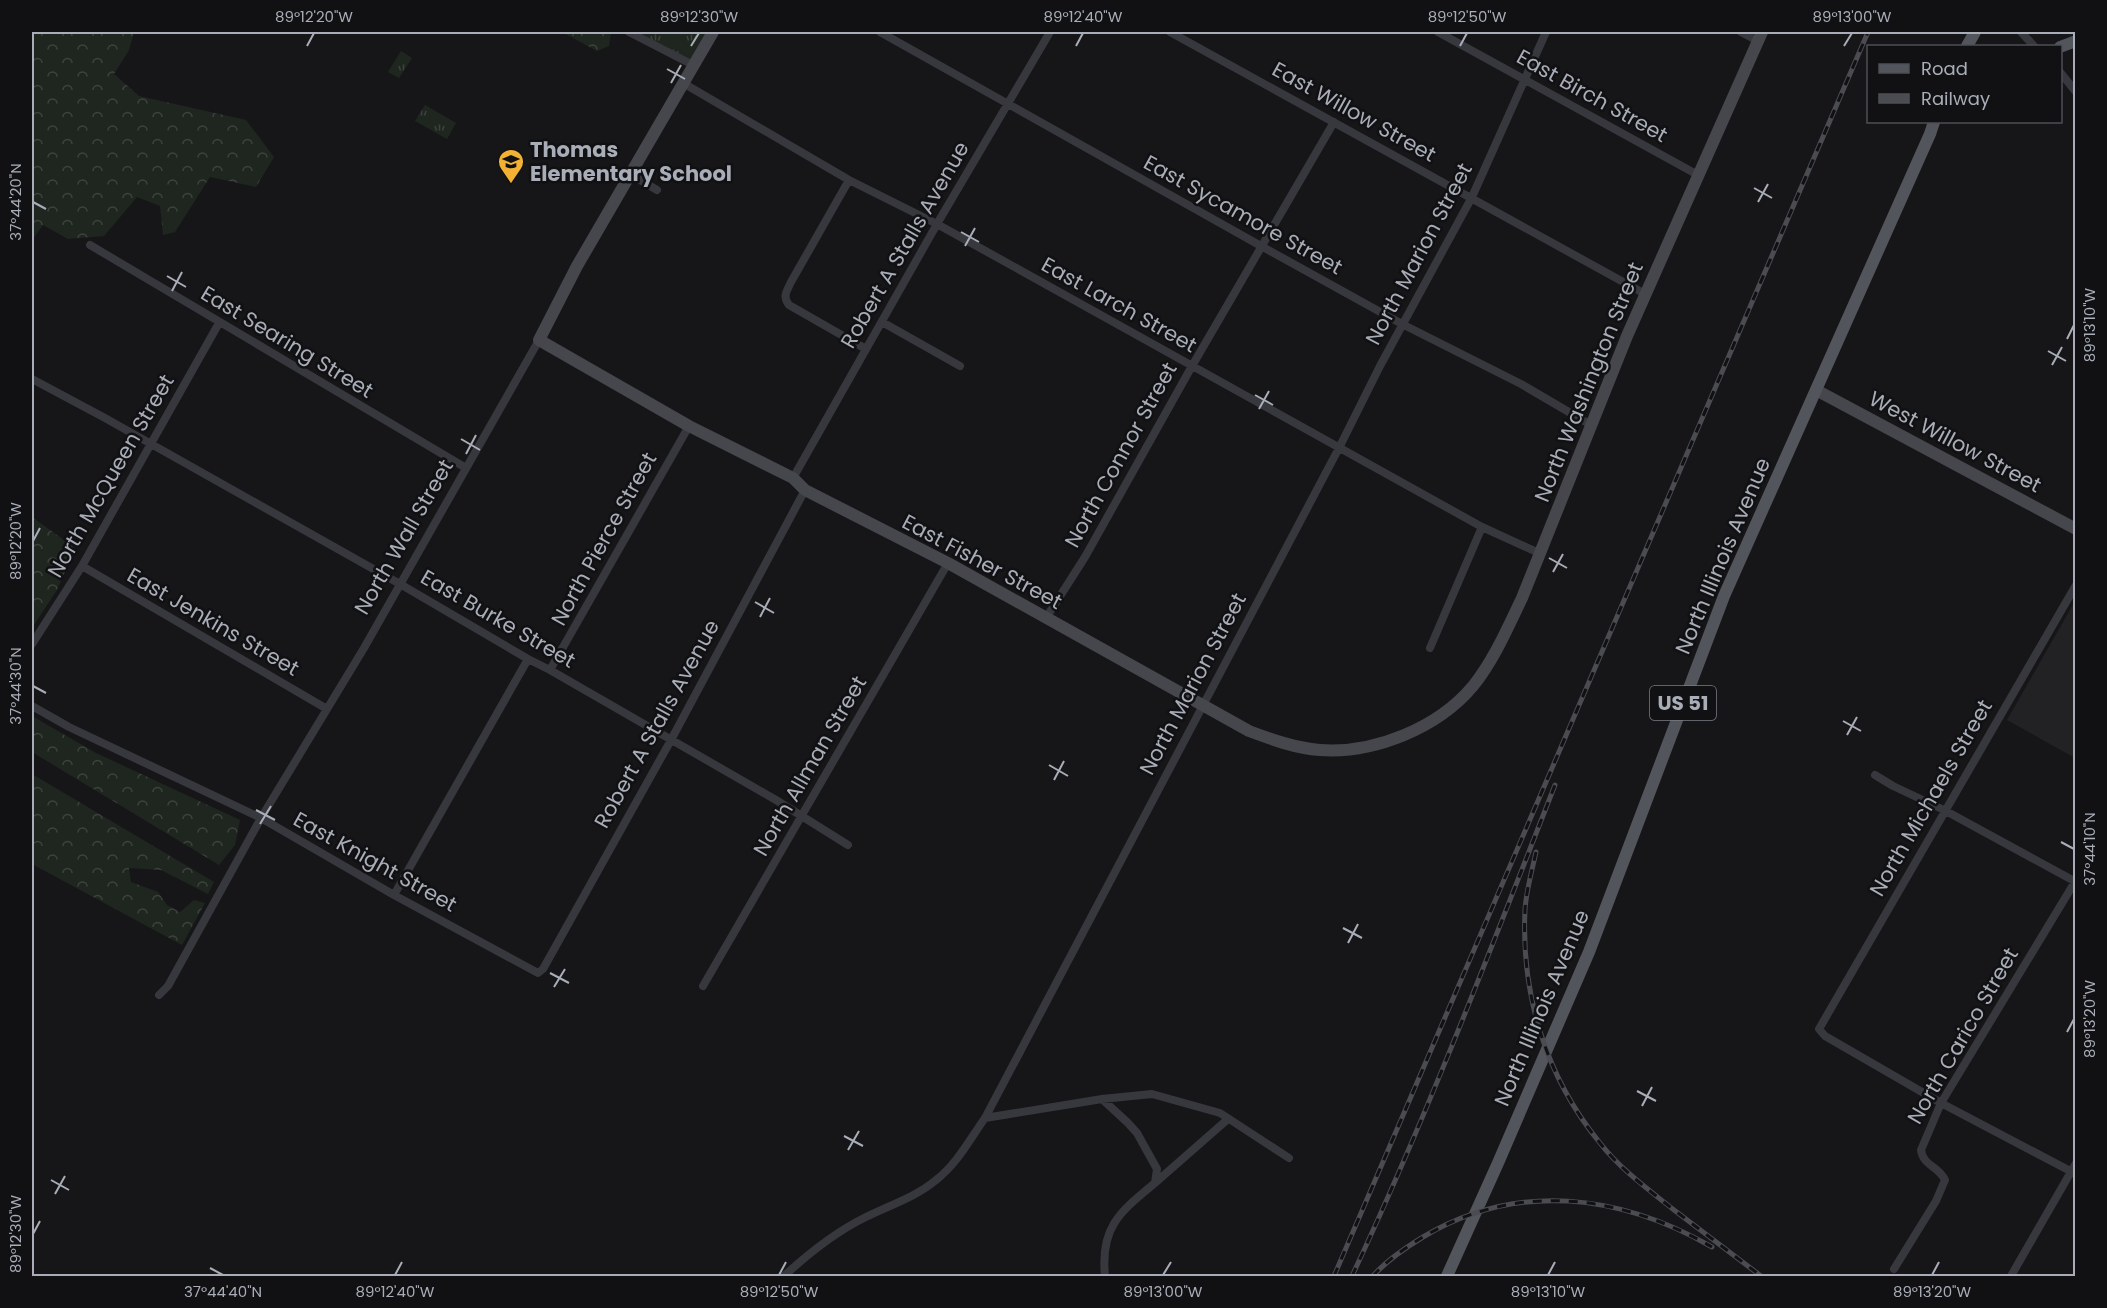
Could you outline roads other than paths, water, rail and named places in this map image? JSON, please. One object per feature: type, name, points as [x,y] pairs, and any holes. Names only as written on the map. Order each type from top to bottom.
[{"type":"main road","points":[[2062,47],[2076,41]]},
{"type":"main road","name":"North Illinois Avenue","points":[[1447,1276],[1589,952],[1724,596],[1934,123]]},
{"type":"main road","name":"US 51","points":[[1930,134],[1939,123]]},
{"type":"street","points":[[629,32],[693,65]]},
{"type":"street","name":"North Wall Street","points":[[159,994],[168,986],[261,818],[400,584],[538,340],[577,266],[712,32]]},
{"type":"street","name":"East Sycamore Street","points":[[880,32],[1402,324],[1521,384],[1591,425]]},
{"type":"street","name":"Robert A Stalls Avenue","points":[[793,478],[937,224],[1050,32]]},
{"type":"street","name":"East Willow Street","points":[[1170,32],[1645,294]]},
{"type":"street","name":"East Birch Street","points":[[1438,32],[1698,176]]},
{"type":"street","name":"North Marion Street","points":[[784,1276],[822,1243],[864,1217],[918,1192],[938,1179],[958,1157],[985,1118],[1340,446],[1402,324],[1472,197],[1546,32]]},
{"type":"street","points":[[1741,32],[1760,36]]},
{"type":"street","points":[[2021,32],[2033,45]]},
{"type":"street","name":"North Washington Street","points":[[1424,724],[1445,712],[1474,685],[1503,639],[1522,598],[1645,294],[1760,36]]},
{"type":"street","points":[[2062,73],[2076,92]]},
{"type":"street","name":"East Larch Street","points":[[683,83],[849,180],[937,224],[1482,527],[1539,553]]},
{"type":"street","name":"North Connor Street","points":[[1046,618],[1092,545],[1192,366],[1334,122]]},
{"type":"street","points":[[630,174],[657,190]]},
{"type":"street","points":[[849,180],[791,282],[785,300],[789,305],[866,349]]},
{"type":"street","name":"East Searing Street","points":[[90,245],[466,468]]},
{"type":"street","points":[[882,322],[960,366]]},
{"type":"street","name":"North McQueen Street","points":[[32,644],[82,566],[219,323]]},
{"type":"street","name":"East Fisher Street","points":[[538,340],[688,426],[793,478],[805,490],[948,563],[1250,731],[1276,741],[1321,750],[1351,749],[1385,742],[1424,724]]},
{"type":"street","name":"East Burke Street","points":[[32,379],[400,584],[849,845]]},
{"type":"street","name":"West Willow Street","points":[[1816,390],[2076,529]]},
{"type":"street","name":"North Pierce Street","points":[[550,670],[688,426]]},
{"type":"street","name":"Robert A Stalls Avenue","points":[[538,973],[543,969],[670,740],[805,490]]},
{"type":"street","points":[[1430,648],[1482,527]]},
{"type":"street","name":"North Allman Street","points":[[703,986],[948,563]]},
{"type":"street","name":"East Jenkins Street","points":[[82,566],[327,709]]},
{"type":"street","name":"North Michaels Street","points":[[1941,1103],[1825,1036],[1819,1029],[2076,585]]},
{"type":"street","points":[[394,895],[528,660]]},
{"type":"street","name":"East Knight Street","points":[[32,706],[69,727],[261,818],[394,895],[538,973]]},
{"type":"street","points":[[1875,775],[2075,881]]},
{"type":"street","name":"North Carico Street","points":[[1894,1269],[1935,1202],[1945,1180],[1942,1173],[1926,1163],[1921,1150],[1941,1103],[2075,881]]},
{"type":"street","points":[[985,1118],[1102,1099],[1152,1094],[1220,1113],[1289,1158]]},
{"type":"street","points":[[1102,1099],[1137,1133],[1157,1169],[1155,1183]]},
{"type":"street","points":[[1941,1103],[2074,1169],[2011,1276]]},
{"type":"street","points":[[1105,1276],[1103,1257],[1112,1224],[1132,1203],[1228,1119]]},
{"type":"railway","points":[[1334,1276],[1868,32]]},
{"type":"railway","points":[[1352,1276],[1432,1094],[1555,785]]},
{"type":"railway","points":[[1536,852],[1525,910],[1527,973],[1541,1034],[1551,1063],[1565,1091],[1581,1118],[1600,1143],[1626,1170],[1674,1210],[1761,1276]]},
{"type":"railway","points":[[1373,1276],[1409,1246],[1459,1219],[1495,1207],[1531,1202],[1568,1201],[1605,1206],[1641,1215],[1677,1229],[1712,1247]]},
{"type":"place","name":"Thomas Elementary School","points":[[511,185]]}]
